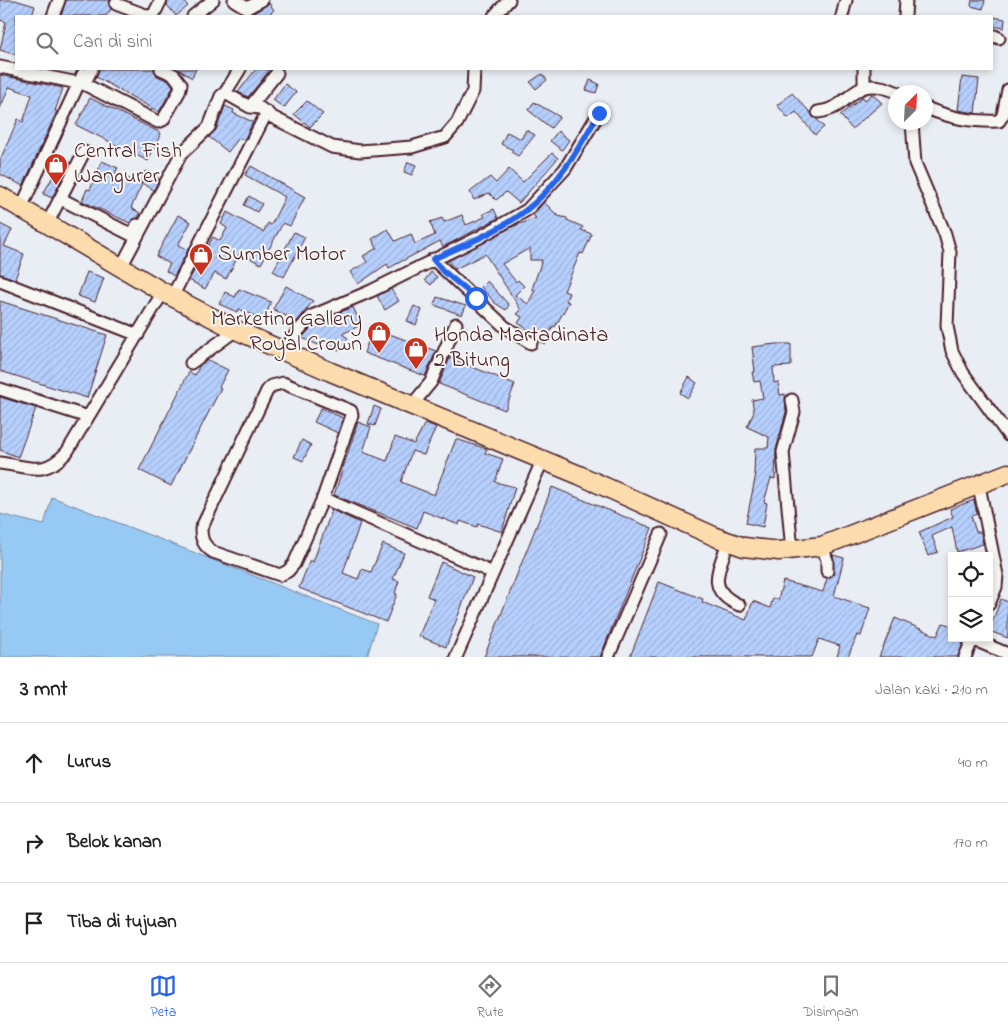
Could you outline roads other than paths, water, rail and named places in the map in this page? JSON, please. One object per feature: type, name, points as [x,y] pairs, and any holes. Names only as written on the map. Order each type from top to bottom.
[{"type":"highway","points":[[0,196],[167,295],[236,330],[412,406],[543,459],[728,542],[760,551],[792,550],[822,546],[1008,474]]},
{"type":"street","points":[[53,15],[59,0]]},
{"type":"street","points":[[154,15],[161,0]]},
{"type":"street","points":[[194,15],[213,0]]},
{"type":"street","points":[[234,0],[245,8],[262,0]]},
{"type":"street","points":[[495,15],[509,0]]},
{"type":"street","points":[[842,15],[846,0]]},
{"type":"street","points":[[906,0],[906,15]]},
{"type":"street","points":[[112,15],[117,2],[146,15]]},
{"type":"street","points":[[0,67],[15,69]]},
{"type":"street","points":[[21,208],[85,70]]},
{"type":"street","points":[[91,70],[84,84],[158,122],[163,120],[179,92],[181,84],[174,75],[163,70]]},
{"type":"street","points":[[121,267],[181,154],[209,127],[221,96],[225,93],[239,70]]},
{"type":"street","points":[[225,93],[250,107],[268,112],[272,117],[332,146],[360,151],[412,147],[445,137],[457,123],[473,91],[474,70]]},
{"type":"street","points":[[864,70],[864,86]]},
{"type":"street","points":[[34,71],[78,83]]},
{"type":"street","points":[[250,107],[277,74]]},
{"type":"street","points":[[818,112],[835,106],[864,86],[882,86],[888,89]]},
{"type":"street","points":[[933,111],[955,119],[974,122],[998,121],[1003,115],[1008,90]]},
{"type":"street","points":[[0,463],[42,468],[56,464],[67,452],[138,335],[167,295],[268,112]]},
{"type":"street","points":[[284,352],[300,328],[312,316],[371,291],[480,237],[527,210],[565,169],[599,113]]},
{"type":"street","points":[[913,130],[915,163],[950,252],[947,326],[952,351],[963,373],[1008,435]]},
{"type":"street","points":[[47,224],[84,152]]},
{"type":"street","points":[[61,199],[132,235],[150,198]]},
{"type":"street","points":[[433,259],[505,328],[531,344]]},
{"type":"street","points":[[0,281],[138,335]]},
{"type":"street","points":[[412,406],[432,382],[456,324]]},
{"type":"street","points":[[191,363],[236,330]]},
{"type":"street","points":[[288,384],[350,411],[352,415],[323,498],[294,564],[288,572],[280,575],[213,552],[203,542],[202,529],[267,390],[271,386],[288,384]]},
{"type":"street","points":[[0,388],[88,416]]},
{"type":"street","points":[[792,400],[794,412],[783,452],[792,550]]},
{"type":"street","points":[[456,657],[543,459]]},
{"type":"street","points":[[979,486],[997,575],[996,586],[992,597]]},
{"type":"street","points":[[323,498],[492,573]]},
{"type":"street","points":[[608,657],[661,534]]},
{"type":"street","points":[[728,542],[719,570],[717,588],[722,596],[739,605]]},
{"type":"street","points":[[822,546],[827,560],[827,571]]},
{"type":"street","points":[[965,657],[972,642]]},
{"type":"street","points":[[980,642],[1008,654]]},
{"type":"water","points":[[52,497],[377,624],[367,657],[0,657],[0,514],[44,525]]},
{"type":"place","name":"Central Fish Wangurer","points":[[56,186]]},
{"type":"place","name":"Sumber Motor","points":[[201,276]]},
{"type":"place","name":"Marketing Gallery Royal Crown","points":[[379,354]]},
{"type":"place","name":"Honda Martadinata 2 Bitung","points":[[416,370]]}]
